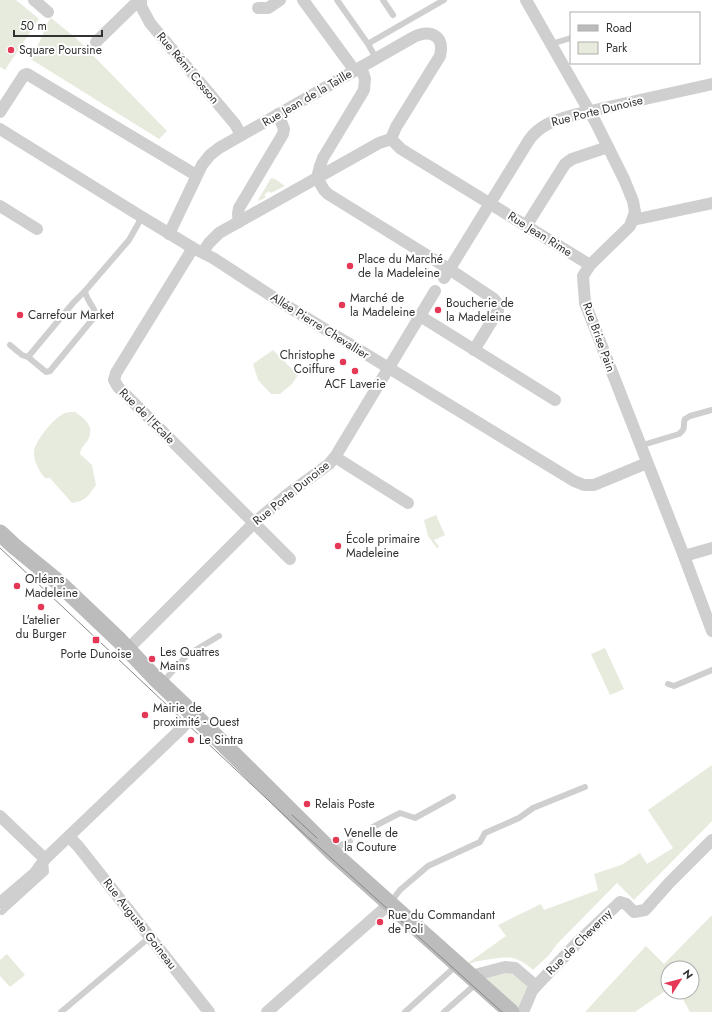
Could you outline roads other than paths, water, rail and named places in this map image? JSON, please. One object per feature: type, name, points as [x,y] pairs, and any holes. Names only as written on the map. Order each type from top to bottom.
[{"type":"street","points":[[34,0],[48,12]]},
{"type":"street","name":"Rue Rémi Cosson","points":[[96,42],[140,0]]},
{"type":"street","name":"Rue Rémi Cosson","points":[[140,0],[141,6],[150,23],[235,124],[241,135]]},
{"type":"street","points":[[258,8],[268,8],[280,0]]},
{"type":"street","points":[[303,0],[365,79],[364,90],[323,158],[317,178],[328,194],[446,274],[491,296],[497,303],[498,312],[474,350]]},
{"type":"street","points":[[526,0],[589,111],[624,179],[633,200],[635,212],[633,220],[712,203]]},
{"type":"street","name":"Rue Jean de la Taille","points":[[169,234],[196,175],[210,155],[241,135],[376,58],[420,34],[427,33],[437,37],[441,48],[440,56],[396,127],[391,140]]},
{"type":"street","points":[[0,112],[24,75],[27,74],[196,175]]},
{"type":"street","name":"Rue Porte Dunoise","points":[[446,274],[529,140],[538,130],[556,120],[589,111],[712,84]]},
{"type":"street","points":[[239,222],[239,208],[283,134],[284,129],[278,114]]},
{"type":"street","name":"Allée Pierre Chevallier","points":[[0,129],[574,481],[584,485],[594,485],[647,463]]},
{"type":"street","points":[[198,250],[209,243],[219,233],[379,143],[391,140]]},
{"type":"street","name":"Rue Jean Rime","points":[[391,140],[401,149],[590,265]]},
{"type":"street","points":[[526,226],[565,164],[572,159],[608,147]]},
{"type":"street","points":[[0,206],[37,229]]},
{"type":"street","name":"Rue Brise Pain","points":[[633,220],[627,230],[590,265],[583,276],[585,303],[684,556],[712,632]]},
{"type":"street","name":"Rue de l'Ecale","points":[[198,250],[116,373],[114,380],[118,387],[290,559]]},
{"type":"street","name":"Rue Porte Dunoise","points":[[128,649],[254,523],[288,494],[335,458],[435,291]]},
{"type":"street","points":[[420,316],[556,400]]},
{"type":"street","points":[[335,458],[408,503]]},
{"type":"street","points":[[0,533],[58,582],[128,649],[161,684],[333,853],[458,964],[504,1010]]},
{"type":"street","points":[[684,556],[712,548]]},
{"type":"street","points":[[1,907],[35,873],[45,859],[194,715]]},
{"type":"street","points":[[0,816],[45,859]]},
{"type":"street","name":"Rue Auguste Goineau","points":[[69,837],[78,846],[209,1012]]},
{"type":"street","name":"Rue de Cheverny","points":[[523,1012],[536,986],[578,941],[620,902],[626,904],[634,912],[645,910],[712,840]]},
{"type":"street","points":[[267,1012],[390,903]]},
{"type":"street","points":[[474,979],[506,967],[516,968],[536,986]]},
{"type":"lane","points":[[337,0],[376,58]]},
{"type":"lane","points":[[383,0],[393,15]]},
{"type":"lane","points":[[371,42],[444,0]]},
{"type":"lane","points":[[551,44],[570,38]]},
{"type":"lane","points":[[28,357],[73,302],[85,291],[129,240],[142,217]]},
{"type":"lane","points":[[10,345],[22,355],[28,357],[46,372],[51,370],[96,315],[85,291]]},
{"type":"lane","points":[[646,444],[679,434],[685,427],[685,419],[690,416],[712,410]]},
{"type":"lane","points":[[161,684],[187,655],[219,636]]},
{"type":"lane","points":[[668,684],[674,686],[712,670]]},
{"type":"lane","points":[[390,903],[400,890],[428,866],[480,842],[485,833],[519,818],[533,808],[585,787]]},
{"type":"lane","points":[[373,827],[400,812],[415,818],[453,797]]},
{"type":"lane","points":[[333,853],[341,845],[350,841]]},
{"type":"lane","points":[[61,1012],[150,936]]},
{"type":"lane","points":[[405,1012],[458,964]]},
{"type":"lane","points":[[444,1012],[474,979]]},
{"type":"tram line","points":[[0,548],[301,831],[502,1012]]},
{"type":"tram line","points":[[292,815],[317,838]]},
{"type":"place","name":"Square Poursine","points":[[11,50]]},
{"type":"place","name":"Place du Marché de la Madeleine","points":[[350,266]]},
{"type":"place","name":"Marché de la Madeleine","points":[[342,305]]},
{"type":"place","name":"Boucherie de la Madeleine","points":[[438,310]]},
{"type":"place","name":"Carrefour Market","points":[[20,315]]},
{"type":"place","name":"Christophe Coiffure","points":[[343,362]]},
{"type":"place","name":"ACF Laverie","points":[[355,371]]},
{"type":"place","name":"École primaire Madeleine","points":[[338,546]]},
{"type":"place","name":"Orléans Madeleine","points":[[17,586]]},
{"type":"place","name":"L'atelier du Burger","points":[[41,607]]},
{"type":"place","name":"Porte Dunoise","points":[[96,640]]},
{"type":"place","name":"Les Quatres Mains","points":[[152,659]]},
{"type":"place","name":"Mairie de proximité - Ouest","points":[[145,715]]},
{"type":"place","name":"Le Sintra","points":[[191,740]]},
{"type":"place","name":"Relais Poste","points":[[307,804]]},
{"type":"place","name":"Venelle de la Couture","points":[[336,840]]},
{"type":"place","name":"Rue du Commandant de Poli","points":[[380,922]]}]
